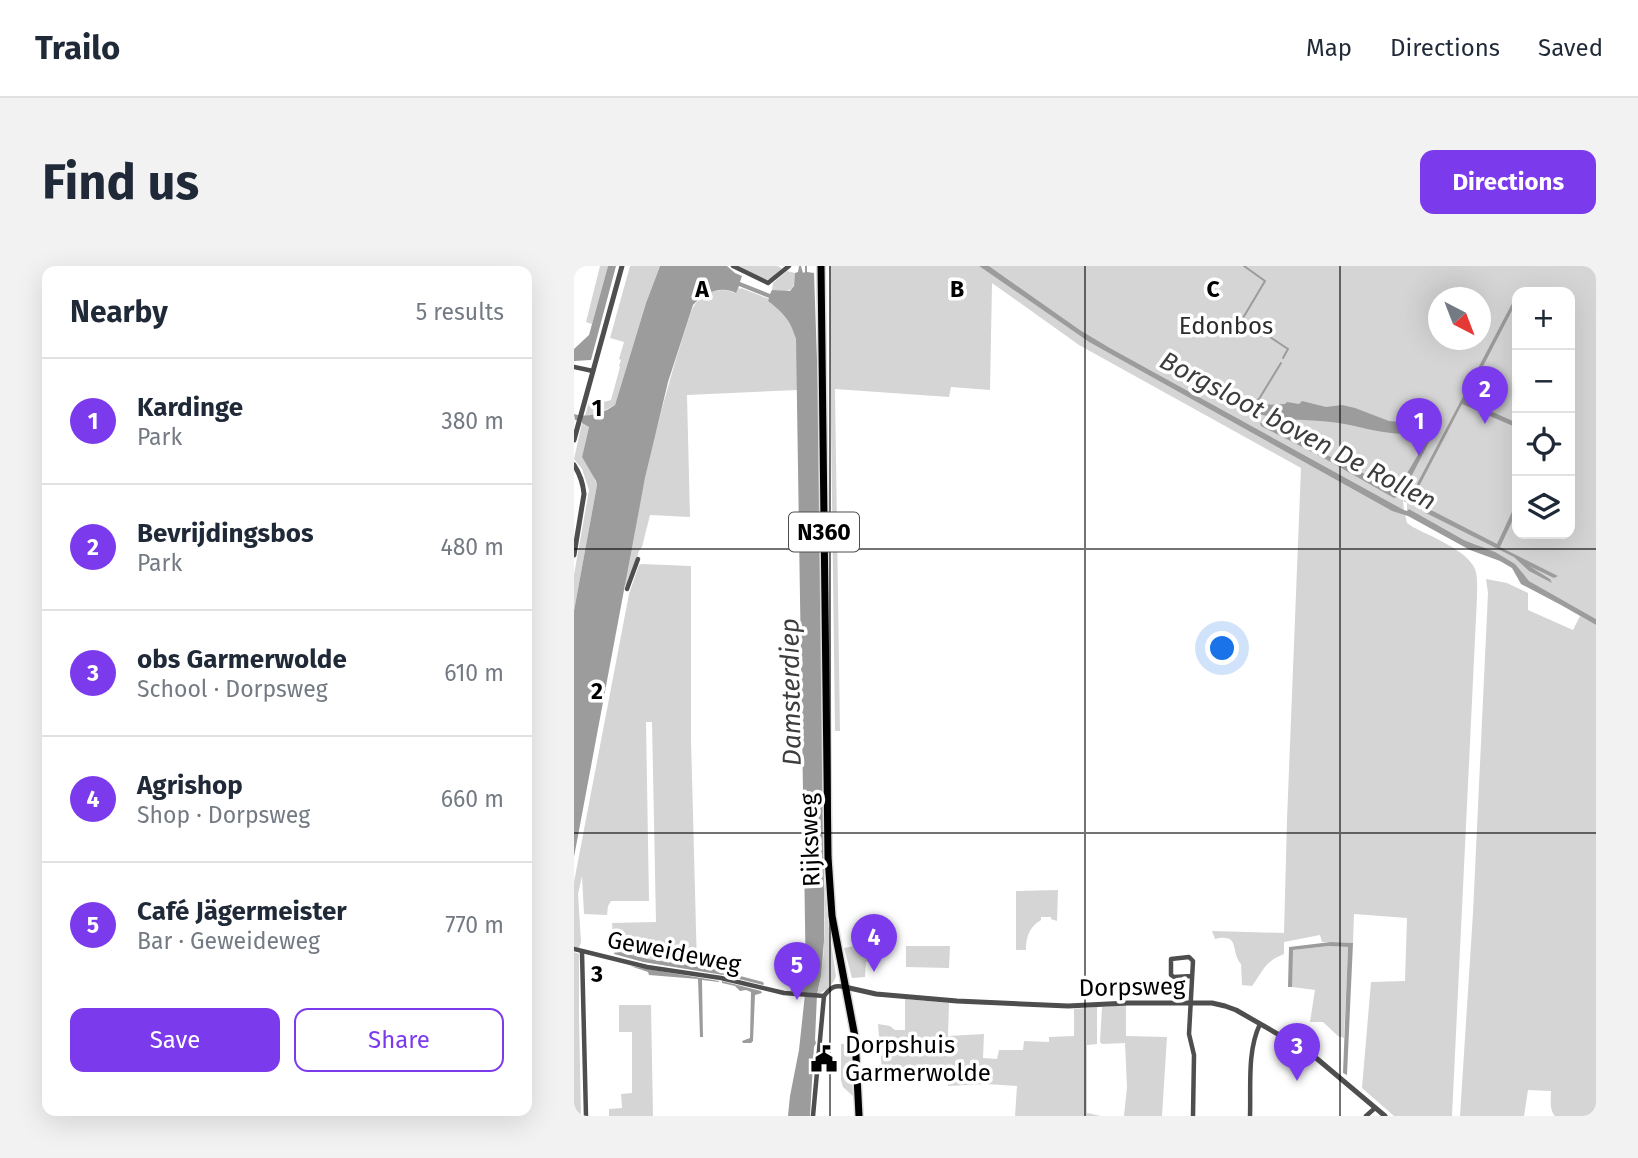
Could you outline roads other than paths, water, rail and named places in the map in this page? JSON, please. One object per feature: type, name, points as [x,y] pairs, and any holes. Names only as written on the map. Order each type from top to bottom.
[{"type":"main road","name":"Rijksweg","points":[[821,266],[828,857],[832,916],[856,1037],[859,1116]]},
{"type":"street","points":[[574,440],[622,266]]},
{"type":"street","points":[[733,266],[768,283],[789,266]]},
{"type":"street","points":[[574,367],[593,371]]},
{"type":"street","points":[[574,465],[579,471],[584,494],[574,555]]},
{"type":"street","points":[[628,589],[638,559]]},
{"type":"street","name":"Geweideweg","points":[[574,950],[647,967],[697,973],[805,996],[824,996],[835,986],[845,987]]},
{"type":"street","points":[[582,952],[586,1116]]},
{"type":"street","points":[[1192,976],[1171,975],[1171,959],[1188,957],[1193,961],[1189,1034],[1194,1055],[1193,1116]]},
{"type":"street","name":"Dorpsweg","points":[[845,987],[885,995],[1005,1003],[1068,1006],[1212,1003],[1225,1006],[1309,1052],[1385,1116]]},
{"type":"street","points":[[813,1116],[824,996]]},
{"type":"street","points":[[1250,1116],[1252,1048],[1260,1024]]},
{"type":"street","points":[[1366,1116],[1376,1108]]},
{"type":"waterway","points":[[1243,318],[1265,281],[1244,266]]},
{"type":"waterway","points":[[1250,323],[1264,332]]},
{"type":"waterway","points":[[1270,337],[1288,349],[1283,358]]},
{"type":"waterway","name":"Borgsloot boven De Rollen","points":[[1259,399],[1281,363]]},
{"type":"place","name":"Bevrijdingsbos","points":[[1485,424]]},
{"type":"place","name":"Kardinge","points":[[1419,456]]},
{"type":"place","name":"Agrishop","points":[[874,972]]},
{"type":"place","name":"Café Jägermeister","points":[[797,1000]]},
{"type":"place","name":"Dorpshuis Garmerwolde","points":[[824,1059]]},
{"type":"place","name":"obs Garmerwolde","points":[[1297,1081]]},
{"type":"park label","name":"Edonbos","points":[[1226,326]]},
{"type":"water label","name":"Damsterdiep","points":[[791,692]]}]
